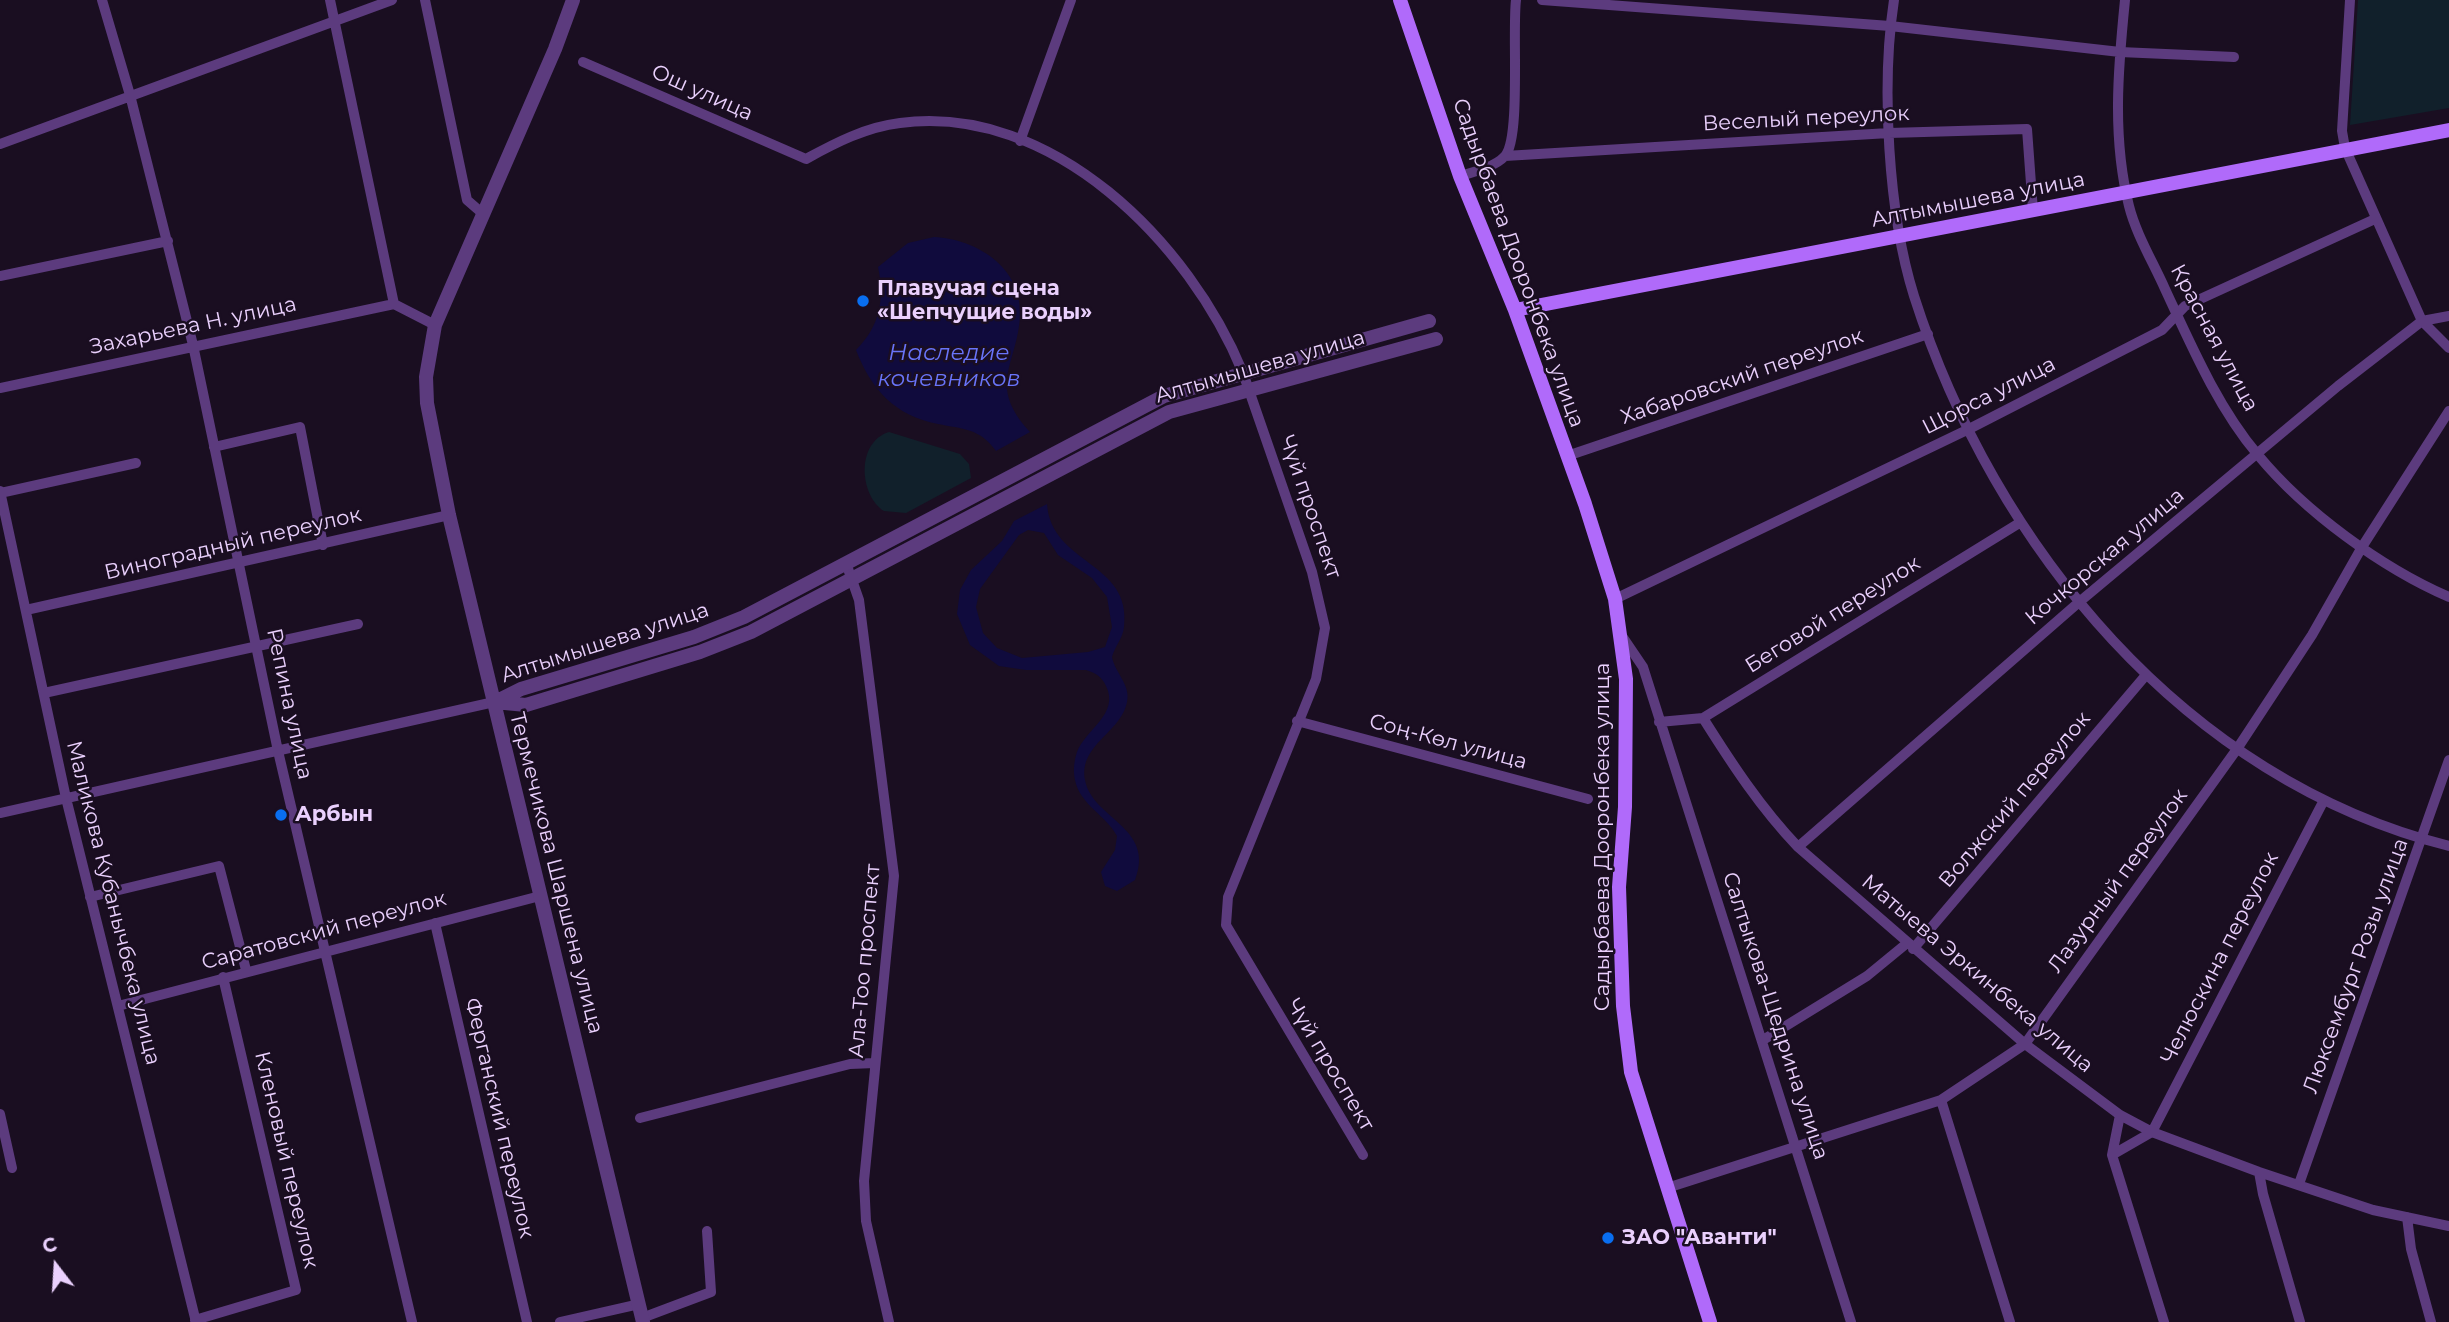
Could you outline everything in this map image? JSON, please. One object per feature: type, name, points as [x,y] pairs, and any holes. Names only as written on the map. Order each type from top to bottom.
[{"type":"main road","name":"Садырбаева Дооронбека улица","points":[[1400,0],[1460,176],[1515,310],[1615,599],[1626,679],[1626,748],[1619,887],[1620,987],[1631,1072],[1710,1322]]},
{"type":"main road","name":"Алтымышева улица","points":[[1515,310],[2449,130]]},
{"type":"street","name":"Репина улица","points":[[102,0],[130,94],[193,345],[278,751],[412,1322]]},
{"type":"street","points":[[330,0],[394,304],[435,326]]},
{"type":"street","points":[[0,144],[130,94],[392,0]]},
{"type":"street","points":[[425,0],[467,200],[482,213]]},
{"type":"street","name":"Термечикова Шаршена улица","points":[[573,0],[555,49],[435,326],[426,377],[427,403],[449,515],[641,1315]]},
{"type":"street","points":[[1020,141],[1071,0]]},
{"type":"street","points":[[1460,176],[1484,169],[1505,156],[1514,137],[1513,24],[1516,0]]},
{"type":"street","points":[[1542,0],[1890,26],[2120,52],[2234,57]]},
{"type":"street","points":[[1894,0],[1890,26],[1889,133],[1900,236],[1914,295],[1969,429],[2021,522],[2078,603],[2146,675],[2192,717],[2237,749],[2323,802],[2449,846]]},
{"type":"street","name":"Красная улица","points":[[2124,0],[2116,123],[2129,209],[2177,315],[2214,388],[2258,455],[2311,507],[2362,547],[2428,588],[2449,597]]},
{"type":"street","points":[[2350,0],[2342,131],[2345,148],[2421,321],[2449,348]]},
{"type":"street","name":"Ош улица","points":[[583,62],[806,159]]},
{"type":"street","name":"Чүй проспект","points":[[806,159],[850,137],[900,123],[956,123],[1020,141],[1082,173],[1108,191],[1154,233],[1187,272],[1217,316],[1243,373],[1324,611],[1325,628],[1321,662],[1228,897],[1226,925],[1363,1156]]},
{"type":"street","name":"Веселый переулок","points":[[1505,156],[1889,133],[2027,128],[2033,211]]},
{"type":"street","name":"Щорса улица","points":[[1615,599],[1969,429],[2162,330],[2185,306],[2375,219]]},
{"type":"street","points":[[0,276],[168,241]]},
{"type":"street","name":"Захарьева Н. улица","points":[[0,387],[394,304]]},
{"type":"street","name":"Кочкорская улица","points":[[1798,847],[2078,603],[2338,386],[2421,321],[2449,316]]},
{"type":"street","name":"Алтымышева улица","points":[[494,702],[521,689],[719,627],[1164,396],[1429,321]]},
{"type":"street","name":"Хабаровский переулок","points":[[1567,456],[1928,334]]},
{"type":"street","name":"Алтымышева улица","points":[[494,702],[526,705],[700,652],[751,632],[1151,420],[1190,404],[1436,339]]},
{"type":"street","name":"Лазурный переулок","points":[[1667,1188],[1941,1100],[2025,1044],[2237,749],[2312,635],[2362,547],[2449,411]]},
{"type":"street","points":[[214,447],[300,427],[323,545]]},
{"type":"street","points":[[0,492],[136,463]]},
{"type":"street","name":"Маликова Кубанычбека улица","points":[[0,492],[65,798],[196,1321]]},
{"type":"street","name":"Виноградный переулок","points":[[26,610],[449,515]]},
{"type":"street","name":"Беговой переулок","points":[[1659,722],[1703,718],[2021,522]]},
{"type":"street","name":"Ала-Тоо проспект","points":[[846,563],[854,579],[894,864],[864,1204],[889,1322]]},
{"type":"street","points":[[44,693],[358,624]]},
{"type":"street","name":"Салтыкова-Щедрина улица","points":[[1620,633],[1643,667],[1798,1147],[1851,1322]]},
{"type":"street","name":"Волжский переулок","points":[[1763,1040],[1867,976],[1910,946],[2146,675]]},
{"type":"street","points":[[0,813],[494,702]]},
{"type":"street","name":"Матыева Эркинбека улица","points":[[1703,718],[1738,775],[1773,821],[1798,847],[2025,1044],[2120,1115],[2152,1132],[2259,1172],[2374,1210],[2449,1226]]},
{"type":"street","name":"Соң-Көл улица","points":[[1297,721],[1588,799]]},
{"type":"street","name":"Люксембург Розы улица","points":[[2299,1184],[2449,760]]},
{"type":"street","name":"Челюскина переулок","points":[[2152,1132],[2323,802]]},
{"type":"street","points":[[90,897],[219,866],[246,970]]},
{"type":"street","name":"Саратовский переулок","points":[[118,1006],[246,970],[540,896]]},
{"type":"street","name":"Ферганский переулок","points":[[435,922],[527,1322]]},
{"type":"street","name":"Кленовый переулок","points":[[196,1321],[296,1290],[223,977]]},
{"type":"street","points":[[640,1118],[850,1065],[875,1063]]},
{"type":"street","points":[[1941,1100],[2010,1322]]},
{"type":"street","points":[[0,1114],[12,1168]]},
{"type":"street","points":[[2120,1115],[2112,1155],[2164,1322]]},
{"type":"street","points":[[2112,1155],[2152,1132]]},
{"type":"street","points":[[2259,1172],[2300,1322]]},
{"type":"street","points":[[2407,1217],[2411,1249],[2431,1322]]},
{"type":"street","points":[[560,1322],[641,1315],[711,1292],[707,1231]]},
{"type":"shaded area","points":[[2358,0],[2449,0],[2449,108],[2350,125]]},
{"type":"shaded area","points":[[889,432],[960,454],[969,464],[971,478],[906,513],[884,511],[870,493],[865,469],[871,446]]},
{"type":"water","name":"Наследие кочевников","points":[[934,237],[965,243],[993,259],[1005,270],[1019,298],[1018,332],[1007,387],[1017,415],[1030,432],[996,451],[977,434],[923,420],[897,407],[869,377],[856,350],[871,331],[879,312],[881,290],[878,267],[908,243]]},
{"type":"water","points":[[1047,504],[1052,524],[1062,540],[1104,575],[1116,589],[1123,605],[1124,627],[1112,657],[1127,690],[1127,702],[1117,722],[1088,757],[1085,768],[1085,780],[1090,793],[1130,835],[1137,847],[1139,862],[1135,880],[1117,891],[1105,886],[1101,872],[1115,850],[1117,836],[1082,796],[1074,773],[1081,744],[1100,721],[1108,705],[1109,696],[1104,683],[1093,672],[1086,670],[1026,670],[999,666],[970,645],[957,614],[960,590],[971,570],[1002,541],[1014,521]],"holes":[[[1028,530],[1044,533],[1058,555],[1092,578],[1107,597],[1112,627],[1105,647],[1088,652],[1022,658],[997,648],[983,633],[976,607],[980,589],[1019,535]]]},
{"type":"place","name":"Плавучая сцена «Шепчущие воды»","points":[[863,301]]},
{"type":"place","name":"Арбын","points":[[281,815]]},
{"type":"place","name":"ЗАО \"Аванти\"","points":[[1608,1238]]}]
